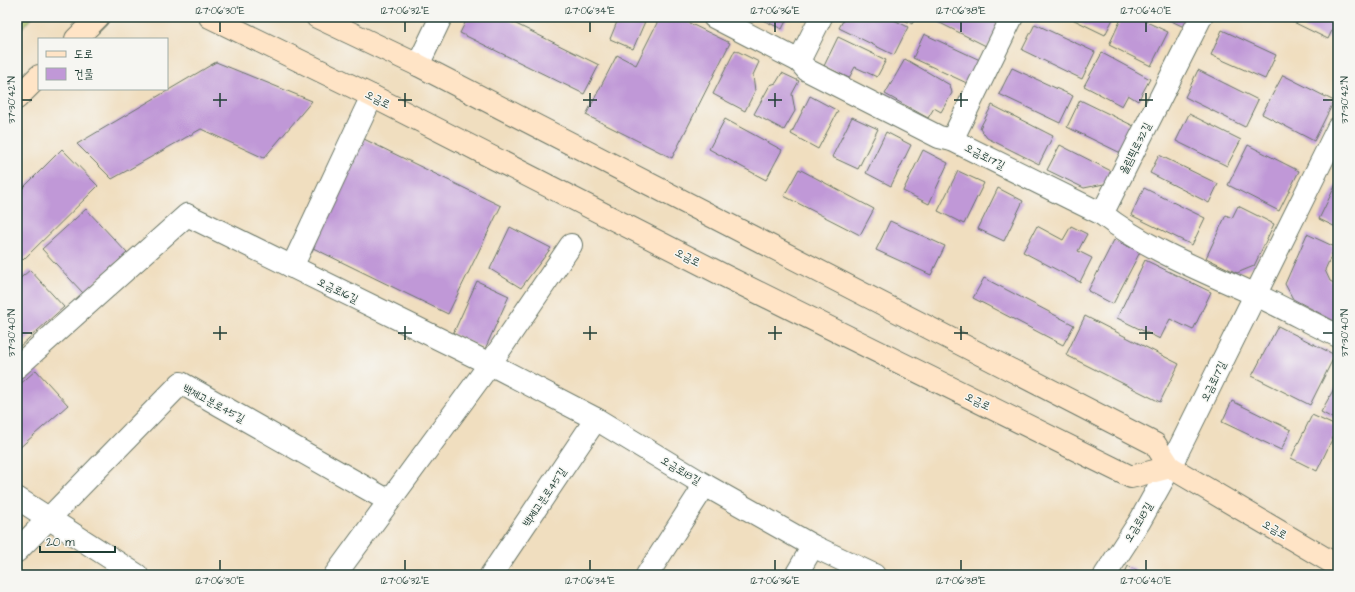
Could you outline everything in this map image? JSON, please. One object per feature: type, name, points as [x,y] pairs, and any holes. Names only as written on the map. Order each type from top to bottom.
[{"type":"main road","points":[[77,38],[98,17]]},
{"type":"main road","name":"오금로","points":[[210,17],[372,96],[725,276],[1131,477],[1170,467]]},
{"type":"main road","name":"오금로","points":[[317,17],[418,65],[1155,444],[1170,467],[1338,566]]},
{"type":"main road","points":[[17,98],[38,77]]},
{"type":"street","points":[[418,65],[441,17]]},
{"type":"street","name":"오금로17길","points":[[714,17],[799,61],[807,70],[939,137],[952,140],[1102,214],[1123,231],[1225,283],[1255,295]]},
{"type":"street","points":[[799,61],[821,17]]},
{"type":"street","points":[[952,140],[1012,17]]},
{"type":"street","name":"올림픽로32길","points":[[1102,214],[1201,17]]},
{"type":"street","points":[[292,267],[372,96]]},
{"type":"street","name":"오금로17길","points":[[1170,467],[1338,128]]},
{"type":"street","name":"오금로16길","points":[[17,367],[187,215],[490,364]]},
{"type":"street","points":[[335,575],[490,364],[571,244]]},
{"type":"street","points":[[1255,295],[1338,336]]},
{"type":"street","name":"오금로18길","points":[[490,364],[596,419],[705,485],[813,546],[874,575]]},
{"type":"street","name":"백제고분로45길","points":[[49,518],[181,383],[389,501]]},
{"type":"street","name":"백제고분로45길","points":[[491,575],[596,419]]},
{"type":"street","name":"오금로18길","points":[[1105,575],[1140,521],[1170,467]]},
{"type":"street","points":[[647,575],[705,485]]},
{"type":"street","points":[[17,498],[136,575]]},
{"type":"street","points":[[17,551],[49,518]]},
{"type":"street","points":[[796,575],[813,546]]},
{"type":"green space","points":[[17,17],[33,17],[17,33]]},
{"type":"building","points":[[468,17],[502,17],[599,65],[584,94],[460,33]]},
{"type":"building","points":[[591,17],[606,17],[604,23]]},
{"type":"building","points":[[619,17],[647,17],[633,49],[610,39]]},
{"type":"building","points":[[660,17],[677,17],[730,43],[672,158],[586,115],[617,55],[636,65]]},
{"type":"building","points":[[756,17],[788,17],[782,29]]},
{"type":"building","points":[[845,17],[888,17],[908,27],[894,55],[839,28]]},
{"type":"building","points":[[898,17],[916,17],[912,24]]},
{"type":"building","points":[[928,17],[993,17],[1001,21],[988,47]]},
{"type":"building","points":[[1068,17],[1114,17],[1105,35]]},
{"type":"building","points":[[1122,17],[1136,17],[1168,32],[1151,66],[1109,45]]},
{"type":"building","points":[[1163,17],[1191,17],[1186,28]]},
{"type":"building","points":[[1283,17],[1338,17],[1338,18],[1328,39]]},
{"type":"building","points":[[1035,24],[1095,52],[1082,79],[1022,50]]},
{"type":"building","points":[[1222,30],[1276,55],[1265,79],[1211,55]]},
{"type":"building","points":[[924,34],[982,61],[971,85],[913,58]]},
{"type":"building","points":[[838,37],[886,60],[877,77],[855,67],[849,78],[824,66]]},
{"type":"building","points":[[735,50],[759,62],[753,75],[755,91],[745,111],[713,94]]},
{"type":"building","points":[[1102,53],[1150,79],[1138,101],[1128,95],[1122,106],[1084,86]]},
{"type":"building","points":[[905,59],[950,85],[952,93],[941,112],[934,108],[928,118],[885,94]]},
{"type":"building","points":[[216,62],[312,101],[264,158],[201,129],[112,179],[77,144]]},
{"type":"building","points":[[1012,68],[1073,96],[1060,123],[999,94]]},
{"type":"building","points":[[1198,70],[1258,100],[1245,127],[1185,97]]},
{"type":"building","points":[[782,73],[799,81],[792,94],[795,111],[784,130],[754,114],[770,85],[776,83]]},
{"type":"building","points":[[1283,75],[1334,101],[1314,141],[1262,114]]},
{"type":"building","points":[[810,96],[838,111],[818,149],[791,134]]},
{"type":"building","points":[[1080,100],[1140,129],[1127,156],[1067,127]]},
{"type":"building","points":[[992,105],[1053,136],[1039,164],[987,138],[980,128]]},
{"type":"building","points":[[1189,114],[1241,140],[1227,166],[1176,141]]},
{"type":"building","points":[[852,117],[878,129],[858,169],[832,157]]},
{"type":"building","points":[[725,119],[782,150],[766,180],[709,149]]},
{"type":"building","points":[[886,132],[911,145],[891,186],[866,173]]},
{"type":"building","points":[[364,139],[501,206],[448,314],[311,247]]},
{"type":"building","points":[[1060,145],[1117,174],[1109,183],[1084,188],[1047,170]]},
{"type":"building","points":[[1248,145],[1299,171],[1279,211],[1228,185]]},
{"type":"building","points":[[62,149],[98,186],[23,260],[17,254],[17,194]]},
{"type":"building","points":[[923,150],[948,163],[929,204],[903,191]]},
{"type":"building","points":[[1159,155],[1218,184],[1209,203],[1150,173]]},
{"type":"building","points":[[799,169],[874,209],[860,235],[784,196]]},
{"type":"building","points":[[958,171],[984,183],[964,224],[938,211]]},
{"type":"building","points":[[1338,180],[1338,228],[1319,219]]},
{"type":"building","points":[[998,188],[1023,201],[1004,241],[978,229]]},
{"type":"building","points":[[1144,188],[1205,218],[1192,245],[1131,215]]},
{"type":"building","points":[[1238,206],[1274,224],[1254,266],[1237,273],[1206,258],[1226,215],[1232,218]]},
{"type":"building","points":[[86,209],[127,253],[83,293],[42,249]]},
{"type":"building","points":[[890,221],[945,246],[931,275],[876,250]]},
{"type":"building","points":[[1037,226],[1063,240],[1071,226],[1087,234],[1078,251],[1092,258],[1080,282],[1023,252]]},
{"type":"building","points":[[510,227],[551,248],[521,288],[490,269]]},
{"type":"building","points":[[1307,234],[1335,247],[1325,270],[1330,281],[1338,285],[1338,323],[1293,299],[1285,284]]},
{"type":"building","points":[[1114,240],[1140,252],[1113,304],[1088,291]]},
{"type":"building","points":[[1145,260],[1211,292],[1193,330],[1170,319],[1160,339],[1117,318]]},
{"type":"building","points":[[30,270],[64,307],[19,347],[17,345],[17,281]]},
{"type":"building","points":[[984,278],[1074,325],[1063,345],[973,298]]},
{"type":"building","points":[[477,281],[509,296],[485,349],[453,334]]},
{"type":"building","points":[[1085,316],[1179,364],[1160,402],[1066,355]]},
{"type":"building","points":[[1278,326],[1335,355],[1310,405],[1252,376]]},
{"type":"building","points":[[36,370],[68,405],[17,450],[17,387]]},
{"type":"building","points":[[1336,385],[1338,386],[1338,421],[1321,412]]},
{"type":"building","points":[[1232,401],[1291,430],[1281,450],[1222,422]]},
{"type":"building","points":[[1312,415],[1338,427],[1317,471],[1291,458]]},
{"type":"building","points":[[1128,566],[1146,575],[1124,575]]}]
